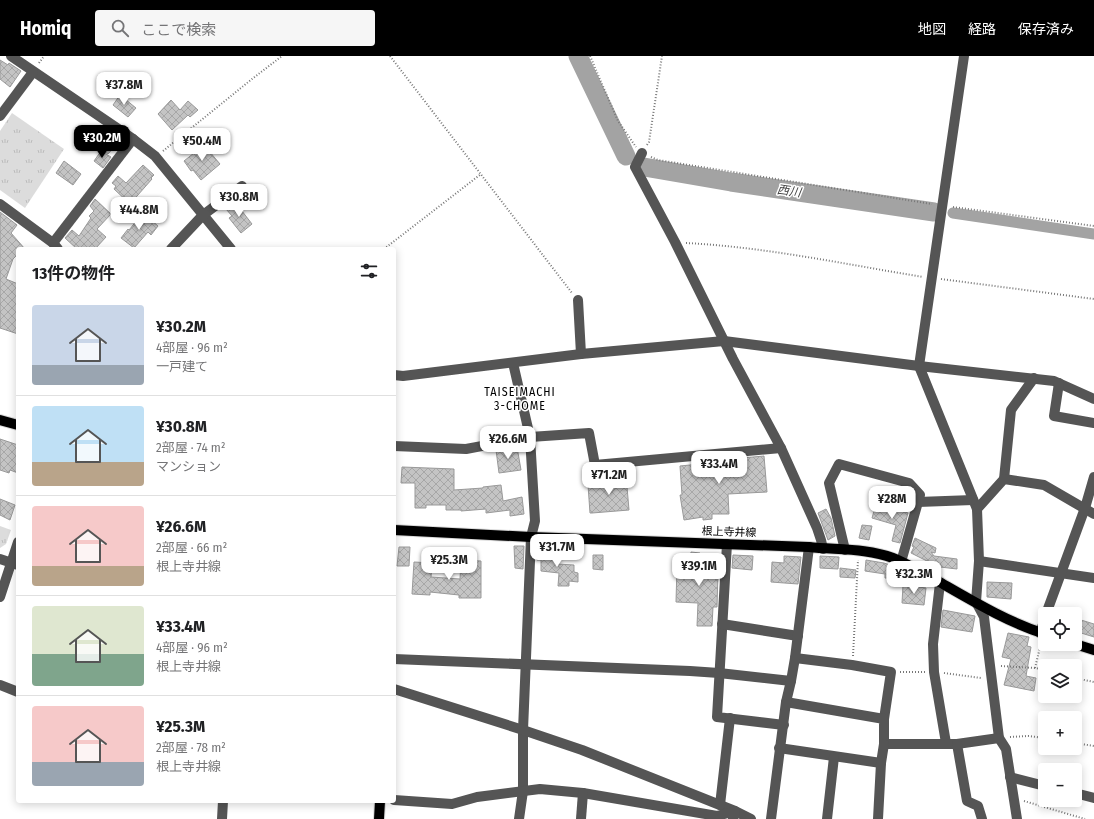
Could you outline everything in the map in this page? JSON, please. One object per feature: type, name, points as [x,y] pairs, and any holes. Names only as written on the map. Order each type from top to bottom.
[{"type":"main road","points":[[0,420],[16,425]]},
{"type":"main road","name":"根上寺井線","points":[[396,530],[531,537],[809,547],[880,554],[901,562],[1023,627],[1038,633]]},
{"type":"main road","points":[[1082,646],[1094,650]]},
{"type":"main road","points":[[379,819],[380,803]]},
{"type":"street","points":[[11,56],[155,156],[229,247]]},
{"type":"street","points":[[964,56],[919,366],[975,505],[979,561],[976,602],[984,616],[999,738],[1006,749],[1017,819]]},
{"type":"street","points":[[0,116],[33,72]]},
{"type":"street","points":[[0,204],[56,246],[133,140]]},
{"type":"street","points":[[642,153],[635,168],[675,242],[724,341],[781,448],[817,528],[823,549]]},
{"type":"street","points":[[173,247],[203,215],[242,186]]},
{"type":"street","points":[[578,300],[581,354]]},
{"type":"street","points":[[396,375],[403,376],[581,354],[724,341],[919,366],[1054,380],[1094,399]]},
{"type":"street","points":[[513,363],[530,437],[535,521],[531,537],[527,663],[523,730],[523,791],[519,819]]},
{"type":"street","points":[[918,502],[975,505],[1004,479],[1011,410],[1034,378]]},
{"type":"street","points":[[1059,383],[1054,416],[1094,423]]},
{"type":"street","points":[[396,446],[466,449],[530,437],[589,433],[595,465],[781,448]]},
{"type":"street","points":[[845,550],[829,483],[839,464],[909,483],[920,495],[901,562]]},
{"type":"street","points":[[1049,607],[1094,476]]},
{"type":"street","points":[[1004,479],[1044,485],[1094,514]]},
{"type":"street","points":[[727,544],[717,717],[784,725]]},
{"type":"street","points":[[771,819],[786,702],[796,658],[809,547]]},
{"type":"street","points":[[0,559],[15,564],[0,597]]},
{"type":"street","points":[[979,561],[1062,572],[1094,578]]},
{"type":"street","points":[[940,583],[933,644],[934,672],[967,801],[978,806],[982,819]]},
{"type":"street","points":[[722,624],[798,636]]},
{"type":"street","points":[[796,658],[852,665],[891,672],[884,719],[884,744],[881,764],[878,819]]},
{"type":"street","points":[[396,659],[527,663],[719,673],[791,681]]},
{"type":"street","points":[[0,685],[16,691]]},
{"type":"street","points":[[396,690],[582,750],[720,805],[734,815]]},
{"type":"street","points":[[786,702],[884,719]]},
{"type":"street","points":[[720,805],[730,718]]},
{"type":"street","points":[[884,744],[952,743],[999,738]]},
{"type":"street","points":[[780,748],[881,764]]},
{"type":"street","points":[[827,819],[834,757]]},
{"type":"street","points":[[1010,777],[1038,784]]},
{"type":"street","points":[[396,800],[452,804],[477,797],[540,789],[583,793],[717,816],[734,815],[751,819]]},
{"type":"street","points":[[581,819],[583,793]]},
{"type":"street","points":[[1082,795],[1094,798]]},
{"type":"street","points":[[222,819],[223,803]]},
{"type":"path","points":[[155,156],[282,56]]},
{"type":"path","points":[[390,56],[578,300]]},
{"type":"path","points":[[590,56],[618,120],[634,145],[642,153],[658,160],[942,206],[1094,226]]},
{"type":"path","points":[[642,153],[648,142],[662,56]]},
{"type":"path","points":[[387,247],[481,174]]},
{"type":"path","points":[[675,242],[710,244],[779,253],[932,278],[1094,299]]},
{"type":"path","points":[[852,665],[858,551]]},
{"type":"path","points":[[1035,668],[1038,651]]},
{"type":"path","points":[[989,665],[1038,669]]},
{"type":"path","points":[[1082,679],[1094,682]]},
{"type":"path","points":[[999,738],[1028,736],[1038,737]]},
{"type":"path","points":[[1082,744],[1094,746]]},
{"type":"path","points":[[1013,798],[1085,819]]},
{"type":"green space","points":[[12,113],[64,149],[25,208],[0,190],[0,131]]},
{"type":"green space","points":[[0,526],[11,530],[6,544],[0,548]]},
{"type":"building","points":[[0,60],[8,65],[9,63],[21,71],[10,87],[0,79]]},
{"type":"building","points":[[120,95],[136,108],[128,117],[113,105]]},
{"type":"building","points":[[171,100],[180,110],[188,101],[198,110],[190,117],[188,115],[172,130],[158,114]]},
{"type":"building","points":[[103,126],[121,139],[108,154],[91,142]]},
{"type":"building","points":[[204,145],[220,164],[201,180],[193,170],[191,171],[184,161]]},
{"type":"building","points":[[101,151],[111,157],[103,168],[94,161]]},
{"type":"building","points":[[64,161],[81,174],[73,185],[56,173]]},
{"type":"building","points":[[143,165],[154,175],[130,204],[114,189],[116,186],[112,183],[118,176],[126,183]]},
{"type":"building","points":[[95,199],[111,214],[97,229],[106,237],[97,247],[75,247],[65,238],[72,230],[79,236],[91,218],[89,216],[94,211],[90,206]]},
{"type":"building","points":[[235,202],[252,224],[241,233],[229,218],[232,216],[226,209]]},
{"type":"building","points":[[0,212],[17,225],[11,233],[23,247],[16,247],[16,256],[13,259],[6,279],[16,283],[16,333],[0,328]]},
{"type":"building","points":[[143,213],[158,226],[151,235],[148,232],[135,247],[121,238],[128,229],[129,230]]},
{"type":"building","points":[[0,439],[16,444],[16,472],[10,470],[9,473],[0,470]]},
{"type":"building","points":[[517,447],[521,470],[499,473],[496,450]]},
{"type":"building","points":[[764,456],[767,492],[728,494],[729,514],[712,514],[712,519],[703,520],[703,517],[684,520],[680,495],[682,495],[680,466],[710,463],[709,461]]},
{"type":"building","points":[[402,467],[454,469],[454,490],[501,485],[503,501],[522,497],[524,514],[510,516],[510,510],[486,513],[486,509],[461,511],[446,510],[446,505],[426,505],[426,508],[415,508],[415,483],[401,483]]},
{"type":"building","points":[[626,475],[629,510],[590,513],[588,485],[609,483],[608,477]]},
{"type":"building","points":[[0,499],[15,505],[10,520],[0,515]]},
{"type":"building","points":[[876,504],[908,513],[900,543],[892,541],[896,525],[872,518]]},
{"type":"building","points":[[826,509],[831,518],[835,536],[828,540],[818,513]]},
{"type":"building","points":[[862,525],[872,526],[869,540],[859,538]]},
{"type":"building","points":[[915,538],[936,548],[935,553],[931,552],[934,556],[957,559],[957,569],[940,567],[941,568],[911,553],[914,547],[912,546]]},
{"type":"building","points":[[514,546],[524,546],[523,569],[515,568]]},
{"type":"building","points":[[399,547],[410,547],[409,566],[397,566]]},
{"type":"building","points":[[537,551],[557,552],[557,564],[574,565],[574,572],[578,573],[578,582],[569,581],[569,586],[558,586],[559,573],[541,571],[541,560],[537,560]]},
{"type":"building","points":[[691,552],[700,553],[700,556],[711,557],[711,571],[718,572],[717,607],[713,607],[712,626],[697,626],[698,603],[676,602],[677,566],[690,567]]},
{"type":"building","points":[[593,555],[603,555],[603,570],[593,569]]},
{"type":"building","points":[[733,555],[753,556],[752,570],[732,568]]},
{"type":"building","points":[[784,556],[801,557],[798,584],[771,582],[772,562],[784,563]]},
{"type":"building","points":[[820,556],[839,557],[838,569],[820,568]]},
{"type":"building","points":[[461,560],[481,561],[481,598],[459,598],[459,595],[430,592],[430,595],[412,594],[414,562],[432,563],[431,577],[460,579]]},
{"type":"building","points":[[866,560],[884,563],[899,568],[898,579],[885,578],[885,574],[865,571]]},
{"type":"building","points":[[840,568],[856,570],[855,578],[840,577]]},
{"type":"building","points":[[987,582],[1012,583],[1011,599],[987,597]]},
{"type":"building","points":[[903,585],[926,588],[924,605],[902,603]]},
{"type":"building","points":[[943,610],[975,616],[972,632],[941,627]]},
{"type":"building","points":[[1082,620],[1094,624],[1094,637],[1082,633]]},
{"type":"building","points":[[1008,633],[1029,637],[1027,646],[1031,647],[1026,676],[1036,678],[1034,691],[1004,685],[1011,659],[1002,657]]},
{"type":"waterway","name":"西川","points":[[578,56],[626,156]]},
{"type":"waterway","name":"西川","points":[[644,167],[731,182],[934,212]]},
{"type":"waterway","points":[[953,213],[1094,234]]},
{"type":"district","name":"TAISEIMACHI 3-CHOME","points":[[520,399]]}]
